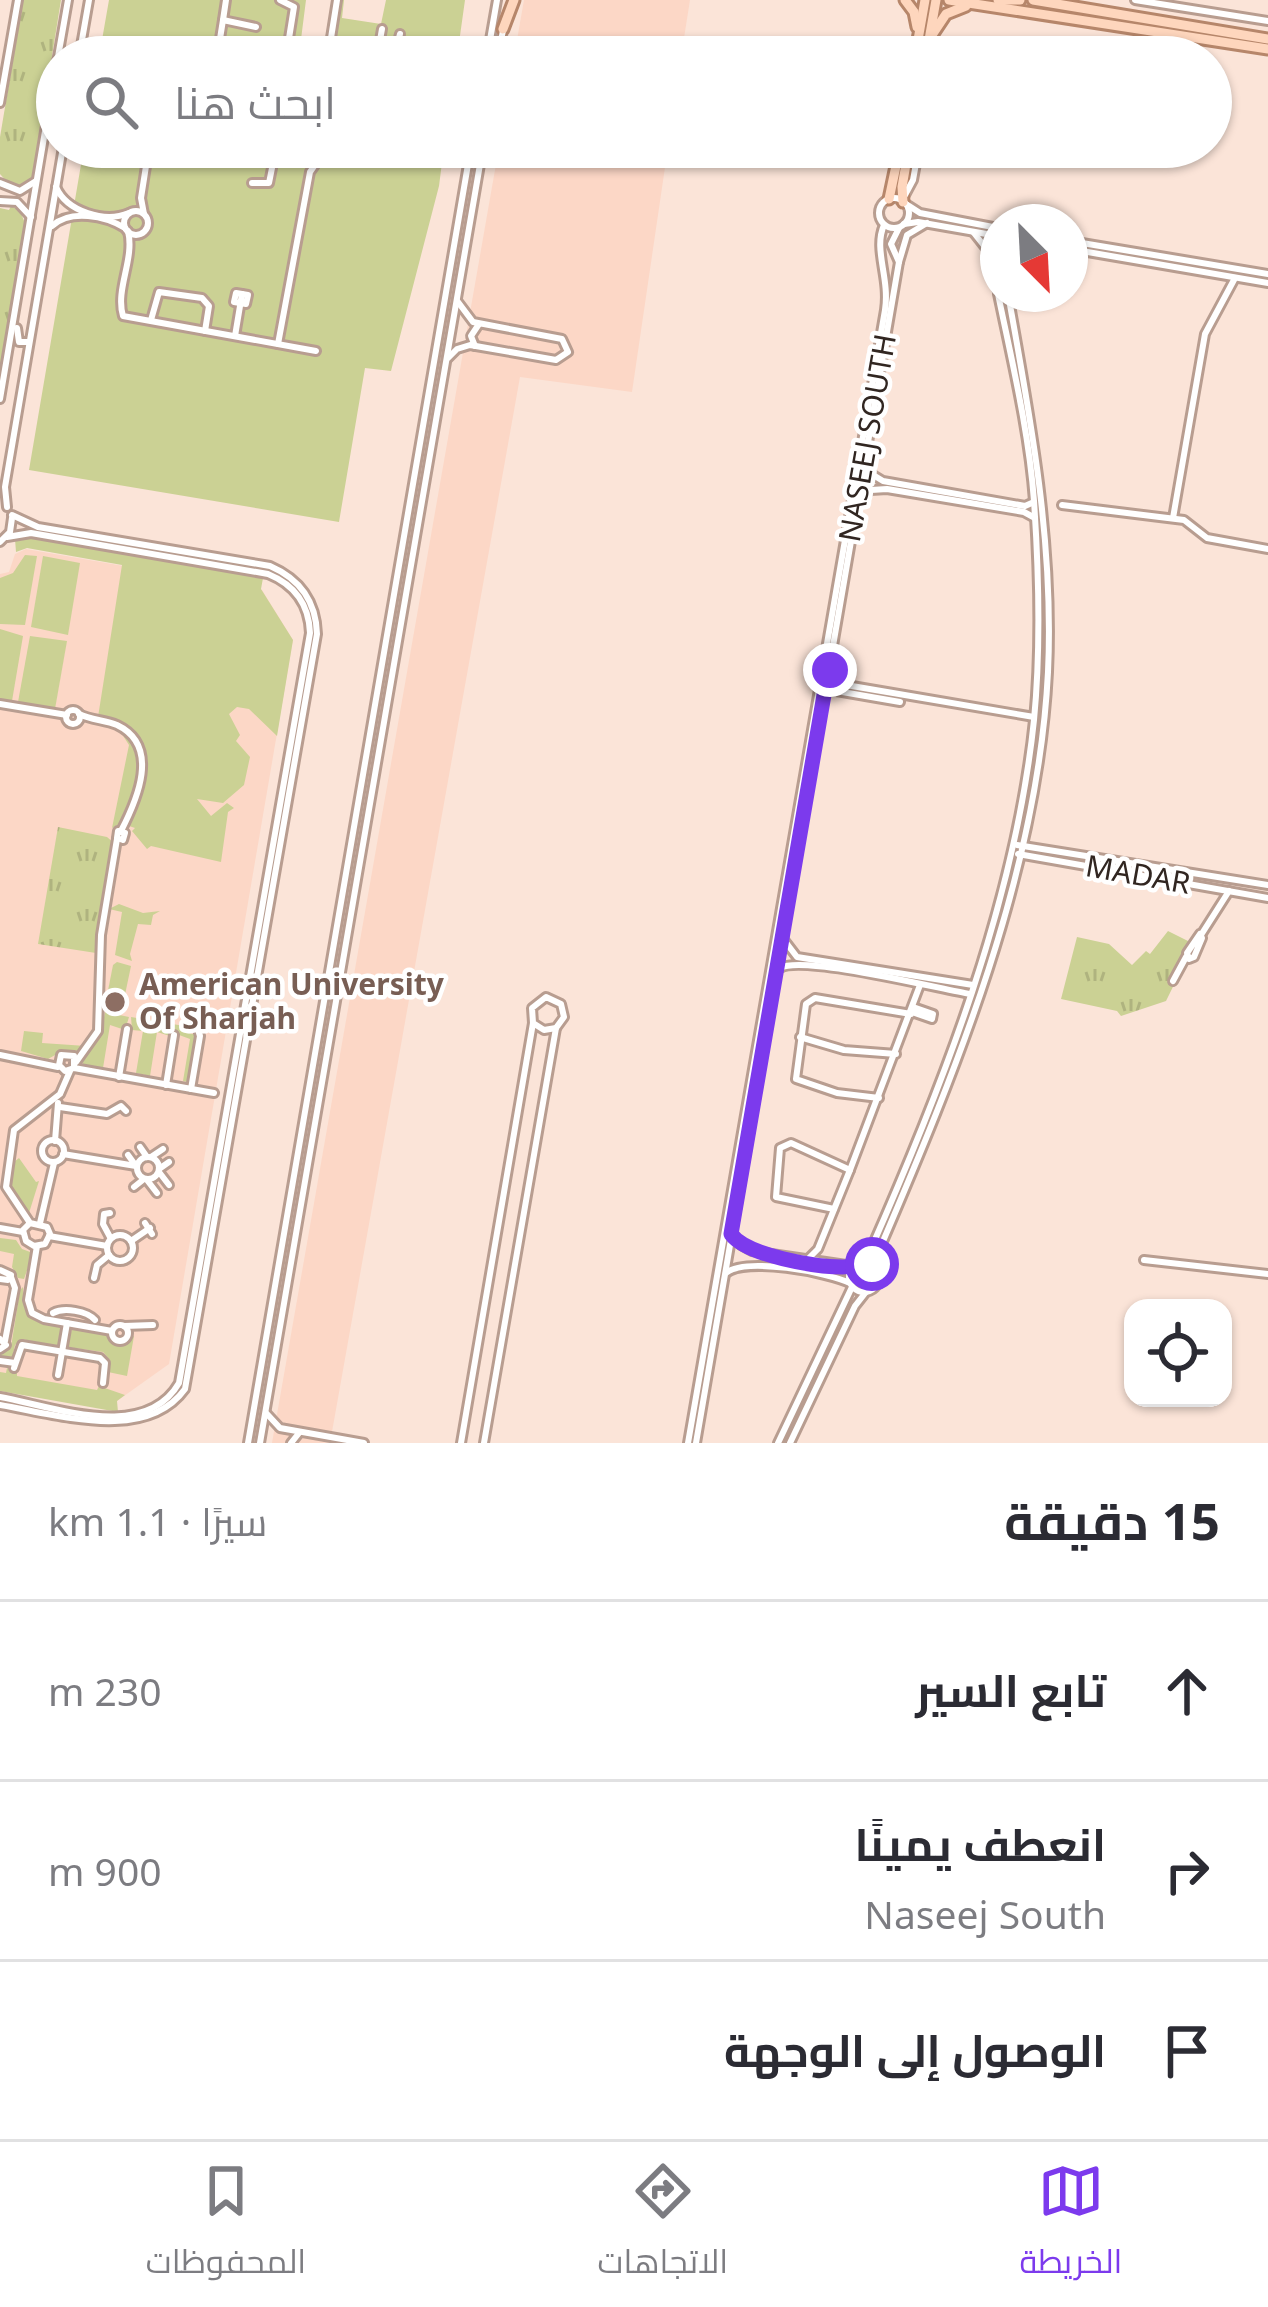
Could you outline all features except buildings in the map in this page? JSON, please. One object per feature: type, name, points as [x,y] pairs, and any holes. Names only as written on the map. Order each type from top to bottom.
[{"type":"main road","points":[[503,29],[511,0]]},
{"type":"main road","points":[[904,0],[922,36]]},
{"type":"main road","points":[[923,36],[925,0]]},
{"type":"main road","points":[[924,36],[936,0]]},
{"type":"main road","points":[[949,0],[1184,36]]},
{"type":"main road","points":[[998,0],[1020,0]]},
{"type":"main road","points":[[1033,0],[1268,37]]},
{"type":"main road","points":[[1076,7],[1102,0]]},
{"type":"main road","points":[[926,36],[946,14],[976,4]]},
{"type":"main road","points":[[1232,43],[1268,49]]},
{"type":"main road","points":[[889,199],[899,168]]},
{"type":"main road","points":[[904,201],[905,168]]},
{"type":"street","points":[[0,103],[18,0]]},
{"type":"street","points":[[62,36],[68,0]]},
{"type":"street","points":[[83,36],[89,0]]},
{"type":"street","points":[[221,36],[226,0]]},
{"type":"street","points":[[280,0],[295,7],[290,36]]},
{"type":"street","points":[[331,36],[337,0]]},
{"type":"street","points":[[491,36],[497,0]]},
{"type":"street","points":[[1135,0],[1268,21]]},
{"type":"street","points":[[223,20],[256,27]]},
{"type":"street","points":[[381,36],[382,29]]},
{"type":"street","points":[[502,36],[503,29]]},
{"type":"street","points":[[0,399],[40,168]]},
{"type":"street","points":[[59,168],[5,487],[4,540],[31,533],[259,572],[293,589],[304,605],[310,633],[219,1185]]},
{"type":"street","points":[[130,250],[147,223],[141,198],[145,168]]},
{"type":"street","points":[[252,183],[269,183],[271,168]]},
{"type":"street","points":[[306,168],[308,178]]},
{"type":"street","points":[[278,344],[314,168]]},
{"type":"street","points":[[248,1443],[467,168]]},
{"type":"street","points":[[260,1443],[479,168]]},
{"type":"street","points":[[899,262],[891,244],[909,216],[904,201],[915,168]]},
{"type":"street","points":[[31,218],[17,202],[0,199],[0,184],[20,190],[38,178]]},
{"type":"street","points":[[56,187],[74,209],[118,217],[145,216]]},
{"type":"street","points":[[141,198],[126,230],[130,250],[121,312],[128,318],[316,351]]},
{"type":"street","points":[[692,1443],[885,310],[887,275],[878,242],[884,225],[879,211],[889,199],[904,201],[920,213],[980,231]]},
{"type":"street","points":[[49,228],[72,215],[142,233]]},
{"type":"street","points":[[884,225],[927,223],[980,233]]},
{"type":"street","name":"NASEEJ SOUTH","points":[[692,1443],[822,706],[832,690],[829,666],[899,262],[907,235],[927,223]]},
{"type":"street","points":[[971,231],[980,241]]},
{"type":"street","points":[[1088,248],[1268,274]]},
{"type":"street","points":[[1088,249],[1268,283]]},
{"type":"street","points":[[1222,276],[1224,304]]},
{"type":"street","points":[[1173,518],[1203,342],[1235,278]]},
{"type":"street","points":[[151,322],[159,292],[186,295],[208,302],[205,331]]},
{"type":"street","points":[[446,362],[457,349],[476,346],[559,360],[569,349],[562,339],[479,324],[465,316],[457,297]]},
{"type":"street","points":[[235,336],[241,298]]},
{"type":"street","points":[[778,1443],[857,1264],[870,1251],[932,1103],[1015,849],[1034,717],[1038,605],[1026,437],[1002,312]]},
{"type":"street","points":[[790,1443],[856,1303],[878,1284],[878,1253],[929,1138],[976,1007],[1040,757],[1048,629],[1039,462],[1011,312]]},
{"type":"street","points":[[994,319],[1005,329]]},
{"type":"street","points":[[476,346],[472,332],[479,324]]},
{"type":"street","points":[[14,326],[17,341],[29,342]]},
{"type":"street","points":[[1004,367],[1011,355]]},
{"type":"street","points":[[1015,424],[1026,437]]},
{"type":"street","points":[[864,466],[874,478],[1030,507]]},
{"type":"street","points":[[871,490],[867,483],[874,478]]},
{"type":"street","points":[[857,502],[871,490],[886,490],[1030,507]]},
{"type":"street","points":[[1062,505],[1173,518],[1188,522],[1207,538],[1268,549]]},
{"type":"street","points":[[0,1401],[123,1418],[143,1415],[168,1400],[183,1374],[317,634],[316,614],[302,588],[270,566],[38,527],[6,508]]},
{"type":"street","points":[[829,666],[838,681],[889,694],[1034,717]]},
{"type":"street","points":[[822,706],[838,681]]},
{"type":"street","points":[[832,690],[899,702]]},
{"type":"street","points":[[0,704],[67,715],[69,722],[79,717],[121,727],[142,755],[142,773],[121,836],[101,931],[99,1024],[84,1053],[68,1065],[57,1102],[55,1141]]},
{"type":"street","name":"MADAR","points":[[1015,849],[1268,885]]},
{"type":"street","name":"MADAR","points":[[1015,849],[1268,898]]},
{"type":"street","points":[[272,856],[277,874]]},
{"type":"street","points":[[1172,981],[1186,957],[1193,958],[1224,890]]},
{"type":"street","points":[[784,937],[792,960]]},
{"type":"street","points":[[777,971],[792,960],[971,990]]},
{"type":"street","points":[[792,960],[971,990]]},
{"type":"street","points":[[806,1261],[818,1249],[920,985]]},
{"type":"street","points":[[461,1443],[534,1004],[550,997],[559,1001],[564,1013],[556,1028],[484,1443]]},
{"type":"street","points":[[879,1098],[839,1094],[797,1080],[794,1071],[806,1004],[813,998],[912,1011]]},
{"type":"street","points":[[191,1089],[200,1036],[196,1023]]},
{"type":"street","points":[[533,1023],[544,1030],[556,1028]]},
{"type":"street","points":[[119,1077],[128,1029]]},
{"type":"street","points":[[166,1085],[173,1035]]},
{"type":"street","points":[[800,1037],[844,1050],[896,1054]]},
{"type":"street","points":[[0,1054],[214,1093]]},
{"type":"street","points":[[0,1228],[25,1224],[40,1223],[50,1237],[37,1246],[26,1241],[25,1224],[6,1183],[19,1123],[57,1102],[107,1114],[121,1106],[126,1111]]},
{"type":"street","points":[[55,1141],[63,1154]]},
{"type":"street","points":[[40,1223],[51,1164],[43,1148],[55,1141]]},
{"type":"street","points":[[834,1209],[776,1197],[780,1148],[790,1143],[850,1170]]},
{"type":"street","points":[[140,1147],[169,1185]]},
{"type":"street","points":[[126,1175],[163,1149]]},
{"type":"street","points":[[51,1164],[63,1154],[136,1167]]},
{"type":"street","points":[[128,1155],[157,1193]]},
{"type":"street","points":[[134,1187],[170,1162]]},
{"type":"street","points":[[110,1213],[104,1214],[103,1224],[115,1260],[126,1260],[133,1252],[131,1240]]},
{"type":"street","points":[[131,1240],[149,1228]]},
{"type":"street","points":[[731,1234],[741,1246],[758,1252],[877,1269]]},
{"type":"street","points":[[94,1279],[95,1268],[109,1247],[122,1235],[131,1240]]},
{"type":"street","points":[[50,1237],[109,1247]]},
{"type":"street","points":[[37,1246],[28,1300],[32,1312],[44,1319],[112,1331]]},
{"type":"street","points":[[818,1249],[822,1264]]},
{"type":"street","points":[[758,1252],[742,1252],[738,1258],[760,1267]]},
{"type":"street","points":[[1144,1260],[1268,1274]]},
{"type":"street","points":[[724,1276],[738,1265],[760,1267],[828,1275],[866,1292]]},
{"type":"street","points":[[0,1270],[10,1272],[13,1279],[2,1343]]},
{"type":"street","points":[[0,1279],[30,1284]]},
{"type":"street","points":[[58,1375],[74,1312]]},
{"type":"street","points":[[53,1313],[90,1315],[95,1321]]},
{"type":"street","points":[[112,1331],[118,1325],[153,1325]]},
{"type":"street","points":[[112,1331],[114,1339],[122,1340],[128,1334],[124,1326]]},
{"type":"street","points":[[0,1360],[14,1365],[22,1345],[103,1359],[103,1383]]},
{"type":"street","points":[[265,1409],[276,1425],[364,1443]]},
{"type":"street","points":[[292,1443],[299,1432]]},
{"type":"shaded area","points":[[524,0],[690,0],[684,36],[518,36]]},
{"type":"shaded area","points":[[495,168],[665,168],[632,392],[520,377],[330,1443],[272,1443]]},
{"type":"shaded area","name":"American University Of Sharjah","points":[[26,549],[262,590],[293,640],[169,1364],[117,1401],[0,1380],[0,574],[9,572],[15,554]]},
{"type":"green space","points":[[23,0],[61,0],[55,36],[36,36],[36,155],[32,180],[21,188],[0,174],[0,137]]},
{"type":"green space","points":[[109,0],[306,0],[301,36],[103,36]]},
{"type":"green space","points":[[332,0],[344,0],[342,18],[381,24],[386,0],[465,0],[460,36],[326,36]]},
{"type":"green space","points":[[80,168],[441,168],[391,371],[365,368],[339,522],[29,470]]},
{"type":"green space","points":[[11,206],[20,211],[25,223],[0,367],[0,208]]},
{"type":"green space","points":[[15,539],[263,578],[261,589],[293,640],[277,736],[249,709],[237,707],[229,714],[240,735],[236,741],[250,757],[244,785],[223,803],[197,799],[211,816],[227,803],[234,808],[228,812],[221,862],[151,846],[147,849],[129,826],[144,774],[143,745],[135,733],[98,717],[122,565],[27,548],[16,552]]},
{"type":"green space","points":[[25,555],[37,556],[25,625],[0,624],[0,578],[13,573]]},
{"type":"green space","points":[[43,556],[80,563],[68,635],[31,627]]},
{"type":"green space","points":[[0,629],[23,636],[12,701],[0,699]]},
{"type":"green space","points":[[30,636],[67,641],[55,709],[18,702]]},
{"type":"green space","points":[[120,731],[136,752],[138,764],[129,800],[119,824],[112,828],[129,745]]},
{"type":"green space","points":[[58,827],[107,837],[114,843],[96,953],[38,944]]},
{"type":"green space","points":[[119,904],[143,913],[160,911],[153,915],[151,925],[138,924],[132,961],[115,955],[122,912],[109,909]]},
{"type":"green space","points":[[1168,931],[1194,944],[1166,1001],[1121,1016],[1117,1011],[1061,999],[1077,937],[1109,944],[1132,965],[1146,951],[1150,954]]},
{"type":"green space","points":[[117,962],[131,966],[122,1009],[105,1006]]},
{"type":"green space","points":[[105,1012],[129,1017],[125,1030],[110,1025],[103,1068],[84,1067],[82,1061],[100,1038]]},
{"type":"green space","points":[[131,1017],[190,1027],[189,1033],[200,1036],[195,1039],[187,1082],[183,1081],[190,1039],[171,1032],[170,1036],[157,1032],[150,1076],[136,1073],[143,1031],[132,1030]]},
{"type":"green space","points":[[24,1031],[43,1033],[42,1043],[86,1046],[48,1059],[21,1051]]},
{"type":"green space","points":[[19,1158],[39,1181],[29,1213],[10,1184]]},
{"type":"green space","points":[[0,1238],[16,1240],[33,1253],[24,1279],[12,1267],[14,1254],[0,1251]]},
{"type":"green space","points":[[23,1287],[30,1317],[62,1328],[59,1347],[22,1339],[15,1345],[12,1360],[0,1358],[11,1347]]},
{"type":"green space","points":[[72,1329],[106,1335],[118,1344],[134,1336],[127,1376],[108,1372],[110,1360],[103,1352],[67,1347]]},
{"type":"green space","points":[[7,1368],[17,1371],[17,1376],[97,1390],[99,1386],[125,1395],[117,1401],[118,1412],[0,1391],[0,1372],[6,1373]]},
{"type":"place","name":"American University Of Sharjah","points":[[115,1002]]},
{"type":"route","points":[[830,670],[829,666],[731,1234],[743,1247],[764,1254],[834,1266],[872,1264]]}]
